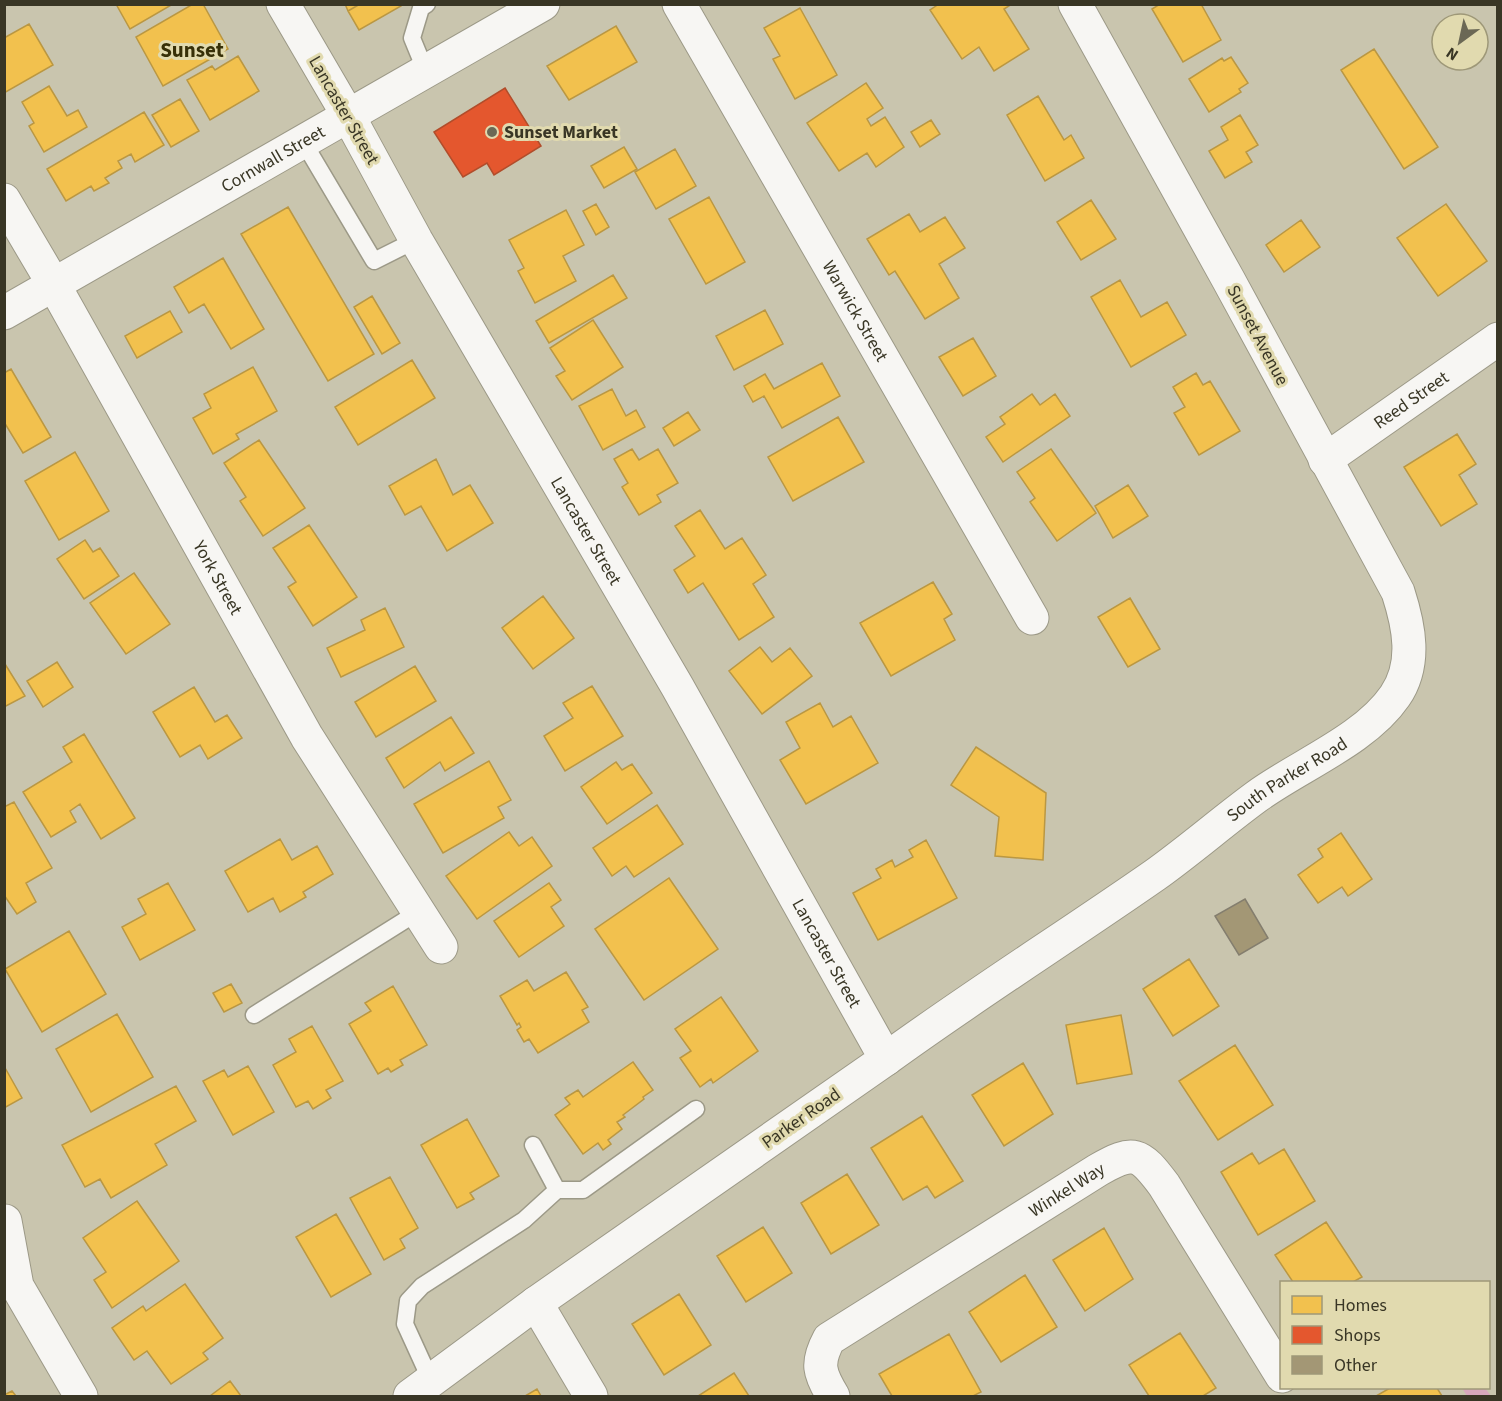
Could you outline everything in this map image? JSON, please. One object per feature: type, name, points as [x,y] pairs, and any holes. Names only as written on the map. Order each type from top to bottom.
[{"type":"street","name":"Lancaster Street","points":[[283,4],[349,117],[416,240],[636,616],[886,1059]]},
{"type":"street","name":"Cornwall Street","points":[[4,313],[543,4]]},
{"type":"street","name":"Warwick Street","points":[[679,4],[1032,618]]},
{"type":"street","name":"Sunset Avenue","points":[[1075,4],[1398,592],[1407,623],[1409,649],[1405,676]]},
{"type":"street","name":"York Street","points":[[4,200],[307,737],[441,947]]},
{"type":"street","name":"Reed Street","points":[[1325,460],[1497,339]]},
{"type":"street","name":"South Parker Road","points":[[1158,873],[1258,795],[1367,724],[1395,696],[1405,676]]},
{"type":"street","name":"Parker Road","points":[[421,1389],[536,1303],[914,1038],[1158,873]]},
{"type":"street","name":"Winkel Way","points":[[833,1396],[820,1370],[821,1354],[829,1339],[1098,1170],[1117,1159],[1133,1156],[1144,1161],[1164,1185],[1280,1372]]},
{"type":"street","points":[[5,1221],[17,1286],[81,1396]]},
{"type":"street","points":[[536,1303],[591,1396]]},
{"type":"lane","points":[[426,72],[412,38],[422,8],[427,4]]},
{"type":"lane","points":[[304,143],[374,261],[416,240]]},
{"type":"lane","points":[[254,1015],[418,912]]},
{"type":"lane","points":[[421,1389],[405,1324],[408,1300],[422,1286],[524,1220],[557,1190],[583,1190],[696,1109]]},
{"type":"lane","points":[[533,1145],[557,1190]]},
{"type":"shaded area","points":[[1463,1389],[1486,1389],[1491,1396],[1467,1396]]},
{"type":"building: Homes","points":[[116,4],[173,4],[130,29]]},
{"type":"building: Homes","points":[[193,4],[203,4],[228,49],[163,86],[136,37]]},
{"type":"building: Homes","points":[[345,4],[360,4],[348,11]]},
{"type":"building: Homes","points":[[360,4],[400,4],[401,6],[359,30],[348,11]]},
{"type":"building: Homes","points":[[939,4],[1012,4],[1004,9],[1029,49],[994,71],[979,47],[962,59],[930,10]]},
{"type":"building: Homes","points":[[1160,4],[1201,4],[1221,40],[1183,62],[1152,9]]},
{"type":"building: Homes","points":[[800,8],[837,75],[795,99],[773,59],[780,56],[764,28]]},
{"type":"building: Homes","points":[[29,24],[53,65],[4,93],[4,38]]},
{"type":"building: Homes","points":[[616,26],[637,62],[569,100],[547,66]]},
{"type":"building: Homes","points":[[1374,49],[1438,147],[1404,169],[1341,70]]},
{"type":"building: Homes","points":[[238,56],[259,91],[210,120],[187,80],[212,66],[215,70]]},
{"type":"building: Homes","points":[[1231,57],[1248,83],[1239,89],[1241,92],[1209,112],[1189,79],[1222,58],[1224,61]]},
{"type":"building: Homes","points":[[866,83],[883,108],[867,119],[871,126],[885,117],[904,147],[876,167],[867,153],[839,171],[807,123]]},
{"type":"building: Homes","points":[[49,86],[67,116],[78,110],[87,127],[44,152],[29,126],[34,123],[22,102]]},
{"type":"building: Homes","points":[[1038,96],[1064,140],[1071,135],[1084,158],[1045,181],[1007,115]]},
{"type":"building: Homes","points":[[180,99],[199,131],[171,147],[152,115]]},
{"type":"building: Homes","points":[[144,112],[164,145],[135,162],[131,154],[118,161],[122,168],[105,178],[109,183],[94,191],[91,186],[66,201],[47,169]]},
{"type":"building: Homes","points":[[1240,115],[1258,145],[1246,152],[1252,162],[1225,178],[1209,151],[1228,140],[1221,127]]},
{"type":"building: Homes","points":[[931,120],[940,134],[920,147],[911,132]]},
{"type":"building: Homes","points":[[624,147],[637,169],[604,188],[591,166]]},
{"type":"building: Homes","points":[[675,149],[696,186],[656,209],[635,172]]},
{"type":"building: Homes","points":[[709,197],[745,262],[706,284],[669,219]]},
{"type":"building: Homes","points":[[1091,200],[1116,239],[1081,260],[1057,222]]},
{"type":"building: Homes","points":[[596,204],[609,227],[596,235],[583,211]]},
{"type":"building: Homes","points":[[1446,204],[1487,261],[1438,296],[1397,238]]},
{"type":"building: Homes","points":[[288,207],[374,354],[328,381],[241,234]]},
{"type":"building: Homes","points":[[566,210],[584,245],[563,256],[576,281],[535,303],[518,271],[524,268],[509,240]]},
{"type":"building: Homes","points":[[909,214],[920,232],[945,217],[965,248],[939,264],[959,298],[925,319],[895,271],[889,275],[867,239]]},
{"type":"building: Homes","points":[[1301,220],[1320,247],[1284,272],[1266,245]]},
{"type":"building: Homes","points":[[223,258],[264,329],[231,349],[204,304],[189,313],[174,287]]},
{"type":"building: Homes","points":[[613,275],[627,298],[549,343],[536,321]]},
{"type":"building: Homes","points":[[1120,280],[1141,317],[1167,302],[1186,335],[1131,367],[1091,297]]},
{"type":"building: Homes","points":[[372,296],[400,343],[382,354],[354,307]]},
{"type":"building: Homes","points":[[765,310],[783,344],[734,370],[716,336]]},
{"type":"building: Homes","points":[[170,311],[182,332],[137,358],[125,336]]},
{"type":"building: Homes","points":[[593,320],[623,367],[572,400],[556,376],[565,371],[550,348]]},
{"type":"building: Homes","points":[[973,338],[996,376],[963,396],[939,357]]},
{"type":"building: Homes","points":[[412,360],[435,398],[358,445],[335,407]]},
{"type":"building: Homes","points":[[822,363],[840,396],[782,428],[764,396],[753,402],[744,386],[765,374],[774,389]]},
{"type":"building: Homes","points":[[253,367],[277,411],[236,434],[239,439],[213,454],[193,418],[211,408],[204,394]]},
{"type":"building: Homes","points":[[11,369],[51,437],[23,453],[4,422],[4,373]]},
{"type":"building: Homes","points":[[1196,373],[1203,385],[1210,381],[1240,431],[1199,455],[1174,413],[1185,407],[1173,387]]},
{"type":"building: Homes","points":[[612,389],[626,416],[636,410],[645,427],[603,450],[579,406]]},
{"type":"building: Homes","points":[[1032,394],[1040,405],[1055,394],[1070,416],[1003,462],[986,437],[1005,424],[1000,417]]},
{"type":"building: Homes","points":[[688,412],[700,430],[674,446],[663,428]]},
{"type":"building: Homes","points":[[838,417],[864,462],[793,501],[768,457]]},
{"type":"building: Homes","points":[[1457,434],[1476,464],[1459,475],[1477,504],[1441,526],[1404,467]]},
{"type":"building: Homes","points":[[259,440],[305,508],[263,536],[240,501],[246,497],[224,463]]},
{"type":"building: Homes","points":[[632,449],[639,460],[658,449],[678,483],[657,495],[661,502],[639,515],[622,487],[628,483],[614,459]]},
{"type":"building: Homes","points":[[1051,449],[1096,513],[1057,541],[1030,502],[1035,498],[1017,472]]},
{"type":"building: Homes","points":[[75,452],[109,511],[59,540],[25,481]]},
{"type":"building: Homes","points":[[436,459],[453,495],[470,485],[493,523],[447,551],[421,506],[405,515],[389,486]]},
{"type":"building: Homes","points":[[1128,485],[1148,516],[1113,538],[1095,506]]},
{"type":"building: Homes","points":[[700,510],[725,549],[742,538],[766,575],[753,584],[774,617],[739,640],[703,583],[688,593],[674,570],[695,556],[675,526]]},
{"type":"building: Homes","points":[[309,525],[357,597],[313,626],[288,587],[296,582],[273,548]]},
{"type":"building: Homes","points":[[85,540],[93,552],[100,548],[119,576],[84,599],[57,559]]},
{"type":"building: Homes","points":[[134,573],[170,624],[126,654],[90,603]]},
{"type":"building: Homes","points":[[933,582],[952,614],[944,619],[955,640],[891,676],[860,623]]},
{"type":"building: Homes","points":[[543,596],[574,638],[533,669],[502,628]]},
{"type":"building: Homes","points":[[1130,598],[1160,649],[1128,667],[1098,617]]},
{"type":"building: Homes","points":[[385,608],[404,647],[341,677],[327,648],[365,630],[361,620]]},
{"type":"building: Homes","points":[[760,647],[772,662],[790,648],[812,676],[762,714],[729,671]]},
{"type":"building: Homes","points":[[57,662],[73,687],[43,707],[27,681]]},
{"type":"building: Homes","points":[[4,665],[25,696],[4,707]]},
{"type":"building: Homes","points":[[415,666],[436,701],[376,737],[355,702]]},
{"type":"building: Homes","points":[[592,686],[623,736],[565,771],[544,736],[573,718],[563,703]]},
{"type":"building: Homes","points":[[194,687],[215,722],[227,715],[242,738],[208,759],[200,745],[180,757],[153,712]]},
{"type":"building: Homes","points":[[820,703],[833,727],[851,716],[878,763],[806,804],[780,760],[800,748],[786,722]]},
{"type":"building: Homes","points":[[451,717],[474,753],[445,771],[440,762],[404,788],[386,758]]},
{"type":"building: Homes","points":[[84,734],[135,818],[101,839],[80,804],[70,811],[76,822],[51,837],[23,792],[72,762],[63,747]]},
{"type":"building: Homes","points":[[976,747],[1046,793],[1043,860],[995,856],[999,817],[951,785]]},
{"type":"building: Homes","points":[[489,761],[511,800],[498,807],[504,818],[443,853],[414,804]]},
{"type":"building: Homes","points":[[616,762],[622,770],[632,764],[652,793],[607,824],[581,787]]},
{"type":"building: Homes","points":[[14,802],[52,868],[26,883],[36,902],[17,914],[4,895],[4,807]]},
{"type":"building: Homes","points":[[657,805],[683,844],[634,877],[626,866],[612,876],[593,848]]},
{"type":"building: Homes","points":[[509,832],[519,846],[532,837],[552,866],[477,919],[446,876]]},
{"type":"building: Homes","points":[[1341,833],[1372,879],[1348,896],[1342,887],[1318,903],[1298,875],[1323,857],[1318,849]]},
{"type":"building: Homes","points":[[280,839],[292,860],[317,846],[333,874],[303,892],[306,897],[280,912],[273,898],[248,912],[225,871]]},
{"type":"building: Homes","points":[[926,840],[957,898],[878,940],[853,893],[881,878],[876,869],[892,860],[895,867],[913,857],[909,850]]},
{"type":"building: Homes","points":[[669,878],[718,949],[644,1000],[595,929]]},
{"type":"building: Homes","points":[[168,883],[195,930],[140,960],[122,927],[146,914],[138,899]]},
{"type":"building: Homes","points":[[549,883],[561,900],[551,907],[564,926],[519,957],[494,921]]},
{"type":"building: Homes","points":[[69,931],[106,994],[42,1032],[5,969]]},
{"type":"building: Homes","points":[[1189,959],[1219,1006],[1173,1036],[1143,989]]},
{"type":"building: Homes","points":[[566,972],[588,1007],[582,1010],[589,1022],[538,1053],[529,1039],[524,1042],[517,1030],[521,1027],[519,1023],[517,1025],[500,996],[527,980],[534,991]]},
{"type":"building: Homes","points":[[231,984],[242,1003],[224,1012],[213,993]]},
{"type":"building: Homes","points":[[393,986],[427,1045],[400,1060],[403,1065],[391,1072],[388,1068],[378,1074],[349,1024],[371,1011],[365,1003]]},
{"type":"building: Homes","points":[[721,997],[758,1051],[713,1083],[711,1079],[700,1087],[680,1058],[691,1051],[675,1029]]},
{"type":"building: Homes","points":[[117,1014],[153,1077],[91,1112],[56,1049]]},
{"type":"building: Homes","points":[[1121,1015],[1132,1074],[1077,1084],[1066,1025]]},
{"type":"building: Homes","points":[[312,1026],[343,1081],[326,1090],[331,1098],[313,1109],[308,1101],[296,1107],[273,1065],[296,1052],[289,1039]]},
{"type":"building: Homes","points":[[1235,1045],[1273,1105],[1218,1140],[1179,1081]]},
{"type":"building: Homes","points":[[633,1062],[653,1090],[617,1122],[622,1129],[608,1140],[611,1144],[603,1150],[598,1143],[583,1154],[555,1115],[570,1104],[565,1098],[578,1090],[583,1097]]},
{"type":"building: Homes","points":[[1023,1063],[1053,1114],[1004,1146],[972,1095]]},
{"type":"building: Homes","points":[[4,1066],[22,1098],[4,1108]]},
{"type":"building: Homes","points":[[248,1066],[274,1112],[233,1135],[203,1081],[224,1070],[228,1077]]},
{"type":"building: Homes","points":[[176,1086],[196,1121],[155,1144],[167,1165],[111,1198],[100,1179],[85,1187],[62,1145]]},
{"type":"building: Homes","points":[[922,1116],[963,1181],[935,1198],[927,1186],[903,1200],[871,1148]]},
{"type":"building: Homes","points":[[467,1119],[499,1176],[470,1193],[474,1199],[457,1208],[421,1145]]},
{"type":"building: Homes","points":[[1284,1149],[1315,1201],[1258,1235],[1221,1172],[1252,1153],[1259,1164]]},
{"type":"building: Homes","points":[[847,1174],[879,1225],[831,1254],[801,1203]]},
{"type":"building: Homes","points":[[390,1177],[418,1228],[400,1239],[405,1248],[384,1260],[350,1198]]},
{"type":"building: Homes","points":[[137,1201],[179,1261],[112,1308],[94,1280],[106,1272],[83,1238]]},
{"type":"building: Homes","points":[[336,1214],[371,1274],[331,1297],[296,1237]]},
{"type":"building: Homes","points":[[1326,1222],[1362,1277],[1355,1281],[1292,1281],[1275,1255]]},
{"type":"building: Homes","points":[[763,1227],[792,1273],[746,1302],[717,1256]]},
{"type":"building: Homes","points":[[1104,1228],[1133,1279],[1085,1311],[1053,1260]]},
{"type":"building: Homes","points":[[1025,1275],[1057,1327],[1001,1362],[969,1312]]},
{"type":"building: Homes","points":[[185,1284],[223,1338],[203,1353],[208,1359],[171,1384],[147,1351],[134,1360],[112,1328],[143,1306],[146,1311]]},
{"type":"building: Homes","points":[[679,1294],[711,1345],[664,1375],[632,1324]]},
{"type":"building: Homes","points":[[1180,1333],[1216,1388],[1203,1396],[1149,1396],[1129,1365]]},
{"type":"building: Homes","points":[[949,1334],[981,1392],[973,1396],[892,1396],[879,1374]]},
{"type":"building: Homes","points":[[734,1373],[749,1396],[698,1396]]},
{"type":"building: Homes","points":[[230,1381],[241,1396],[210,1396]]},
{"type":"building: Homes","points":[[537,1389],[541,1396],[525,1396]]},
{"type":"building: Homes","points":[[1388,1389],[1438,1389],[1442,1396],[1376,1396]]},
{"type":"building: Homes","points":[[12,1391],[16,1396],[4,1396],[4,1395]]},
{"type":"building: Shops","points":[[505,88],[541,146],[494,175],[487,163],[463,177],[434,132]]},
{"type":"building: Other","points":[[1245,899],[1268,938],[1239,955],[1215,916]]},
{"type":"place","name":"Sunset Market","points":[[492,132]]},
{"type":"district","name":"Sunset","points":[[192,50]]}]
